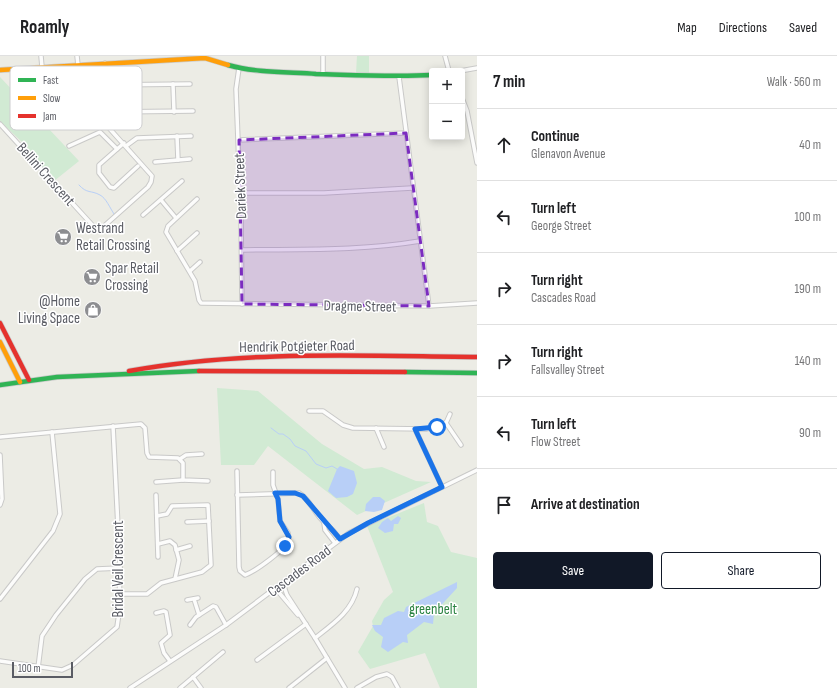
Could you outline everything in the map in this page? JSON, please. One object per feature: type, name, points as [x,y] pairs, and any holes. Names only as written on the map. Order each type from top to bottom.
[{"type":"main road","points":[[60,66],[188,57],[210,59],[239,68],[323,74],[399,77],[429,75]]},
{"type":"main road","points":[[0,70],[10,69]]},
{"type":"main road","points":[[0,323],[29,380]]},
{"type":"main road","points":[[0,342],[20,382]]},
{"type":"main road","name":"Hendrik Potgieter Road","points":[[118,374],[162,364],[267,356],[477,358]]},
{"type":"main road","name":"Hendrik Potgieter Road","points":[[0,385],[29,380],[118,374],[291,371],[477,373]]},
{"type":"street","points":[[41,56],[42,66]]},
{"type":"street","points":[[78,56],[78,65]]},
{"type":"street","points":[[323,56],[323,74]]},
{"type":"street","points":[[445,56],[448,68]]},
{"type":"street","name":"Dariek Street","points":[[239,68],[236,90],[239,140],[242,304]]},
{"type":"street","points":[[465,70],[477,68]]},
{"type":"street","points":[[399,77],[412,188],[429,306]]},
{"type":"street","points":[[142,84],[190,84]]},
{"type":"street","points":[[173,84],[174,112]]},
{"type":"street","points":[[464,104],[477,163]]},
{"type":"street","points":[[142,113],[193,111]]},
{"type":"street","name":"Bellini Crescent","points":[[0,124],[97,229],[103,227],[151,182],[152,176],[111,130]]},
{"type":"street","points":[[69,146],[100,132],[117,149]]},
{"type":"street","points":[[239,140],[406,133]]},
{"type":"street","points":[[177,136],[178,160]]},
{"type":"street","points":[[138,166],[115,187],[110,187],[99,173],[98,168],[117,149],[137,138],[191,136]]},
{"type":"street","points":[[156,162],[190,160]]},
{"type":"street","points":[[144,215],[182,181]]},
{"type":"street","points":[[240,193],[324,193],[412,188]]},
{"type":"street","points":[[197,199],[168,226],[166,232],[190,271],[200,262]]},
{"type":"street","points":[[161,200],[176,218]]},
{"type":"street","points":[[177,251],[198,233]]},
{"type":"street","points":[[242,250],[373,247],[420,241]]},
{"type":"street","name":"Dragme Street","points":[[190,271],[195,281],[201,304],[429,306],[477,303]]},
{"type":"street","points":[[309,411],[323,411],[343,425],[353,428],[415,429],[433,428],[446,424]]},
{"type":"street","points":[[446,424],[450,414]]},
{"type":"street","points":[[0,437],[136,424],[144,426],[149,457],[180,459],[186,455],[202,454]]},
{"type":"street","points":[[446,424],[461,445]]},
{"type":"street","name":"Bridal Veil Crescent","points":[[0,661],[55,670],[66,668],[112,633],[119,621],[120,568],[114,426]]},
{"type":"street","points":[[376,428],[384,446]]},
{"type":"street","points":[[415,429],[442,487]]},
{"type":"street","points":[[0,599],[53,531],[58,522],[60,514],[52,432]]},
{"type":"street","points":[[0,455],[2,499],[0,505]]},
{"type":"street","points":[[180,459],[182,463],[184,480]]},
{"type":"street","name":"Cascades Road","points":[[130,688],[226,625],[283,584],[340,539],[368,523],[477,470]]},
{"type":"street","points":[[238,471],[237,495],[239,567],[243,574],[246,575],[285,546],[289,537],[280,521],[273,472]]},
{"type":"street","points":[[156,482],[184,480],[208,481]]},
{"type":"street","points":[[237,495],[295,493],[303,496],[340,539]]},
{"type":"street","points":[[156,495],[158,557]]},
{"type":"street","points":[[119,594],[147,594],[161,583],[202,572],[210,567],[212,563],[209,508],[207,505],[172,506],[167,514],[157,516]]},
{"type":"street","points":[[187,522],[209,521]]},
{"type":"street","points":[[324,522],[325,530],[335,543]]},
{"type":"street","points":[[158,544],[172,542],[176,550],[179,560],[175,579]]},
{"type":"street","points":[[176,550],[190,546]]},
{"type":"street","points":[[38,668],[42,636],[56,615],[86,579],[97,569],[120,568]]},
{"type":"street","points":[[283,584],[287,596],[315,638],[345,688]]},
{"type":"street","points":[[276,589],[304,622]]},
{"type":"street","points":[[315,638],[343,615],[355,597],[357,589]]},
{"type":"street","points":[[187,600],[196,598],[199,615]]},
{"type":"street","points":[[190,625],[199,615],[215,606],[226,625]]},
{"type":"street","points":[[156,612],[166,612],[170,635],[161,643],[164,653],[170,661]]},
{"type":"street","points":[[257,660],[304,622]]},
{"type":"street","points":[[180,688],[223,652]]},
{"type":"street","points":[[289,688],[327,658]]},
{"type":"street","points":[[357,688],[376,677],[387,674],[392,677],[398,688]]},
{"type":"street","points":[[193,677],[201,688]]},
{"type":"highlighted area","points":[[406,133],[429,306],[242,304],[239,140]]},
{"type":"green space","points":[[357,56],[369,56],[369,73],[356,73]]},
{"type":"green space","points":[[0,77],[10,88],[10,130],[50,130],[79,161],[54,181],[28,152],[22,142],[0,121]]},
{"type":"green space","points":[[217,388],[258,391],[322,444],[364,469],[382,467],[416,481],[431,482],[357,515],[268,446],[254,465],[221,465]]},
{"type":"green space","name":"greenbelt","points":[[424,503],[427,522],[438,526],[451,552],[477,558],[477,688],[440,688],[425,653],[370,669],[358,652],[373,626],[372,621],[384,600],[393,592],[367,526]]},
{"type":"water","points":[[340,466],[354,471],[357,483],[353,494],[347,497],[336,498],[328,491],[337,469]]},
{"type":"water","points":[[373,497],[380,497],[385,501],[382,510],[374,512],[365,511],[366,504]]},
{"type":"water","points":[[398,516],[401,518],[398,524],[394,524],[393,531],[385,533],[378,528],[382,522],[388,518],[391,521]]},
{"type":"water","points":[[457,582],[457,588],[434,613],[433,624],[424,622],[407,635],[408,643],[403,642],[388,652],[381,647],[383,637],[375,631],[372,625],[381,625],[384,618],[398,611],[404,612],[406,607]]},
{"type":"waterway","points":[[79,185],[84,190],[102,196],[114,214]]},
{"type":"waterway","points":[[271,428],[290,439],[295,446],[306,451],[316,464],[326,468],[332,466],[337,469]]},
{"type":"traffic: fast","points":[[228,65],[249,70],[316,74],[374,76],[429,75]]},
{"type":"traffic: fast","points":[[0,385],[57,377],[199,371]]},
{"type":"traffic: fast","points":[[405,372],[477,373]]},
{"type":"traffic: slow","points":[[68,66],[205,58],[228,65]]},
{"type":"traffic: slow","points":[[0,70],[10,69]]},
{"type":"traffic: slow","points":[[0,342],[20,382]]},
{"type":"traffic: jam","points":[[0,323],[29,380]]},
{"type":"traffic: jam","points":[[129,371],[172,364],[259,357],[346,355],[477,357]]},
{"type":"traffic: jam","points":[[199,371],[405,372]]},
{"type":"place","name":"Westrand Retail Crossing","points":[[63,237]]},
{"type":"place","name":"Spar Retail Crossing","points":[[92,277]]},
{"type":"place","name":"@Home Living Space","points":[[93,310]]},
{"type":"route","points":[[285,546],[289,542],[289,537],[280,521],[278,499],[275,493],[299,493],[307,500],[324,522],[330,526],[340,539],[368,523],[442,487],[415,429],[437,427]]}]
